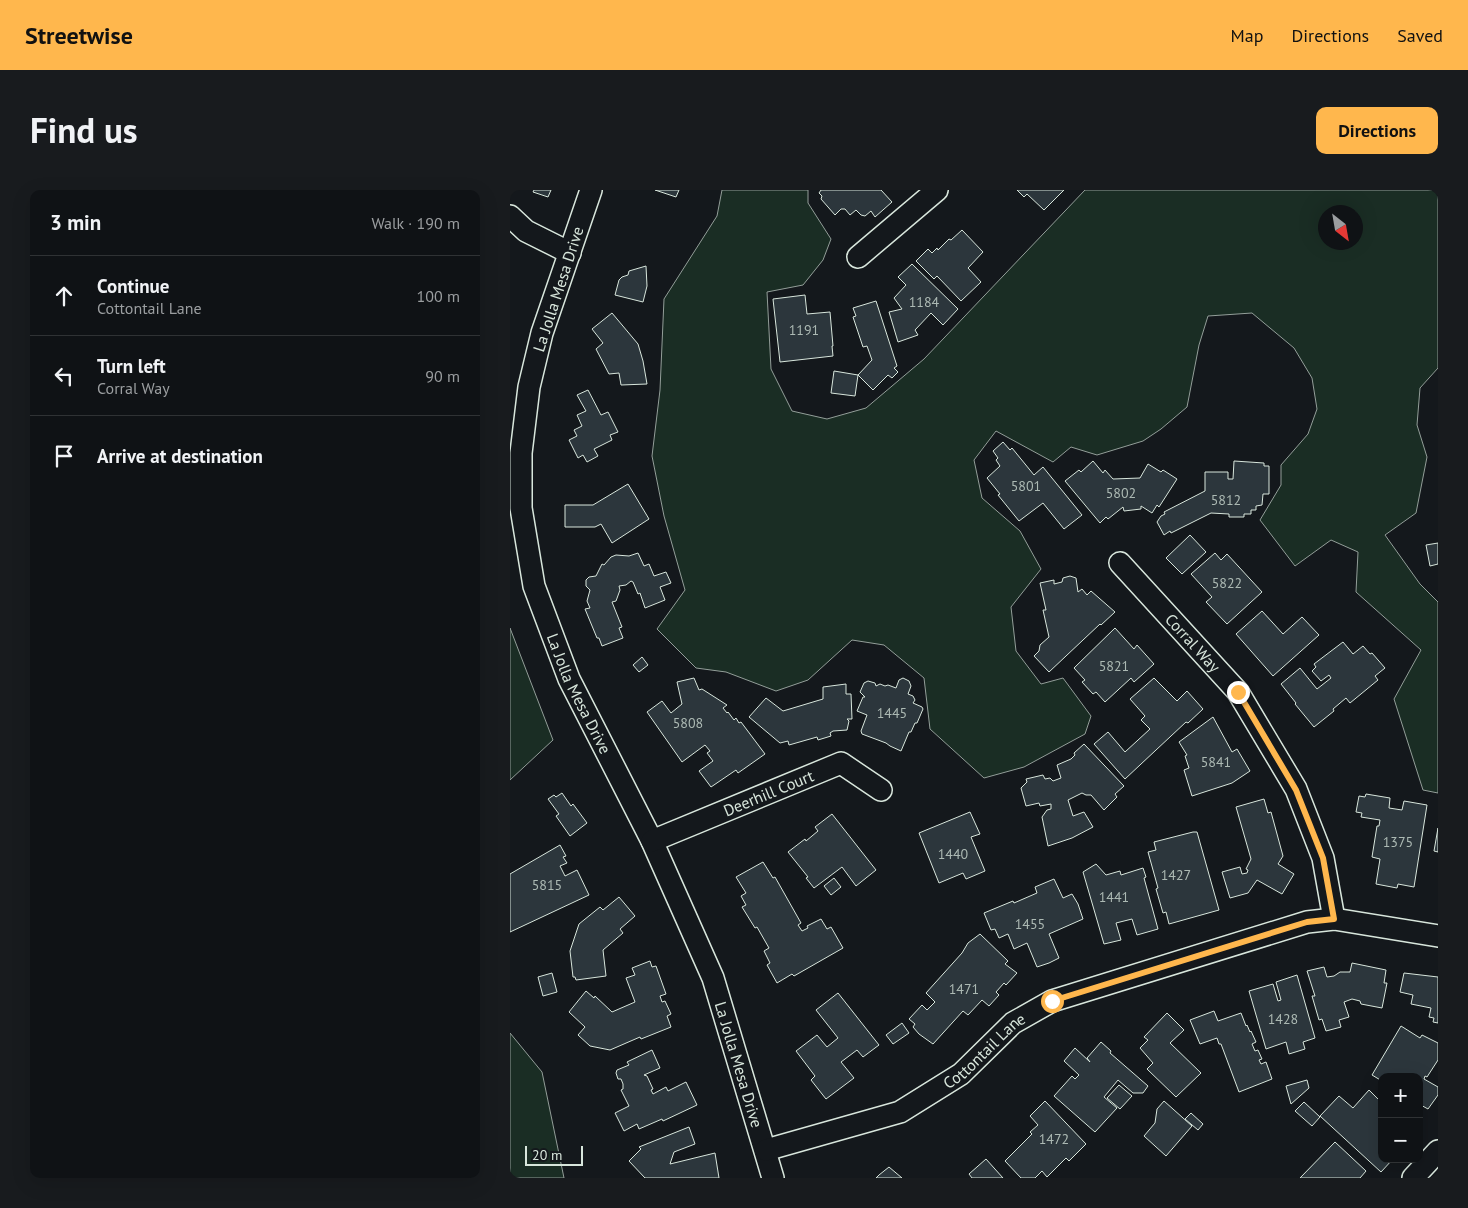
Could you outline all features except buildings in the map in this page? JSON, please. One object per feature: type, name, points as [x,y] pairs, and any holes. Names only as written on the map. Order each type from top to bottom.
[{"type":"street","name":"La Jolla Mesa Drive","points":[[591,190],[542,333],[529,387],[521,453],[520,508],[534,586],[569,679],[652,841],[713,978],[773,1178]]},
{"type":"street","points":[[858,257],[937,190]]},
{"type":"street","points":[[510,216],[526,231],[570,253]]},
{"type":"street","name":"Corral Way","points":[[1120,563],[1238,692],[1296,790],[1323,858],[1334,919]]},
{"type":"street","name":"Deerhill Court","points":[[652,841],[841,763],[881,790]]},
{"type":"street","name":"Cottontail Lane","points":[[766,1150],[900,1112],[961,1074],[1013,1023],[1052,1001],[1307,922],[1334,919],[1438,936]]},
{"type":"street","points":[[1413,1178],[1438,1151]]},
{"type":"green space","points":[[722,190],[808,190],[808,203],[831,239],[823,260],[803,285],[767,292],[771,369],[792,411],[827,419],[866,408],[924,359],[1085,190],[1438,190],[1438,368],[1420,388],[1417,425],[1427,457],[1416,513],[1385,535],[1420,584],[1438,602],[1438,793],[1423,790],[1394,699],[1421,650],[1356,592],[1358,552],[1331,540],[1295,566],[1260,520],[1281,485],[1281,465],[1308,434],[1317,409],[1312,378],[1294,348],[1252,313],[1208,316],[1199,345],[1187,407],[1161,429],[1143,441],[1097,455],[1071,447],[1053,462],[996,431],[974,460],[982,498],[1020,531],[1041,569],[1011,607],[1016,651],[1041,684],[1063,678],[1091,716],[1085,734],[1024,767],[984,778],[930,729],[924,678],[884,645],[852,640],[808,680],[776,691],[726,672],[696,668],[657,629],[685,590],[664,516],[652,456],[660,390],[664,299],[717,216]]},
{"type":"green space","points":[[510,628],[553,740],[510,780]]},
{"type":"green space","points":[[510,1033],[542,1072],[564,1178],[510,1178]]},
{"type":"route","points":[[1052,1001],[1307,922],[1334,919],[1323,858],[1296,790],[1238,692]]}]
